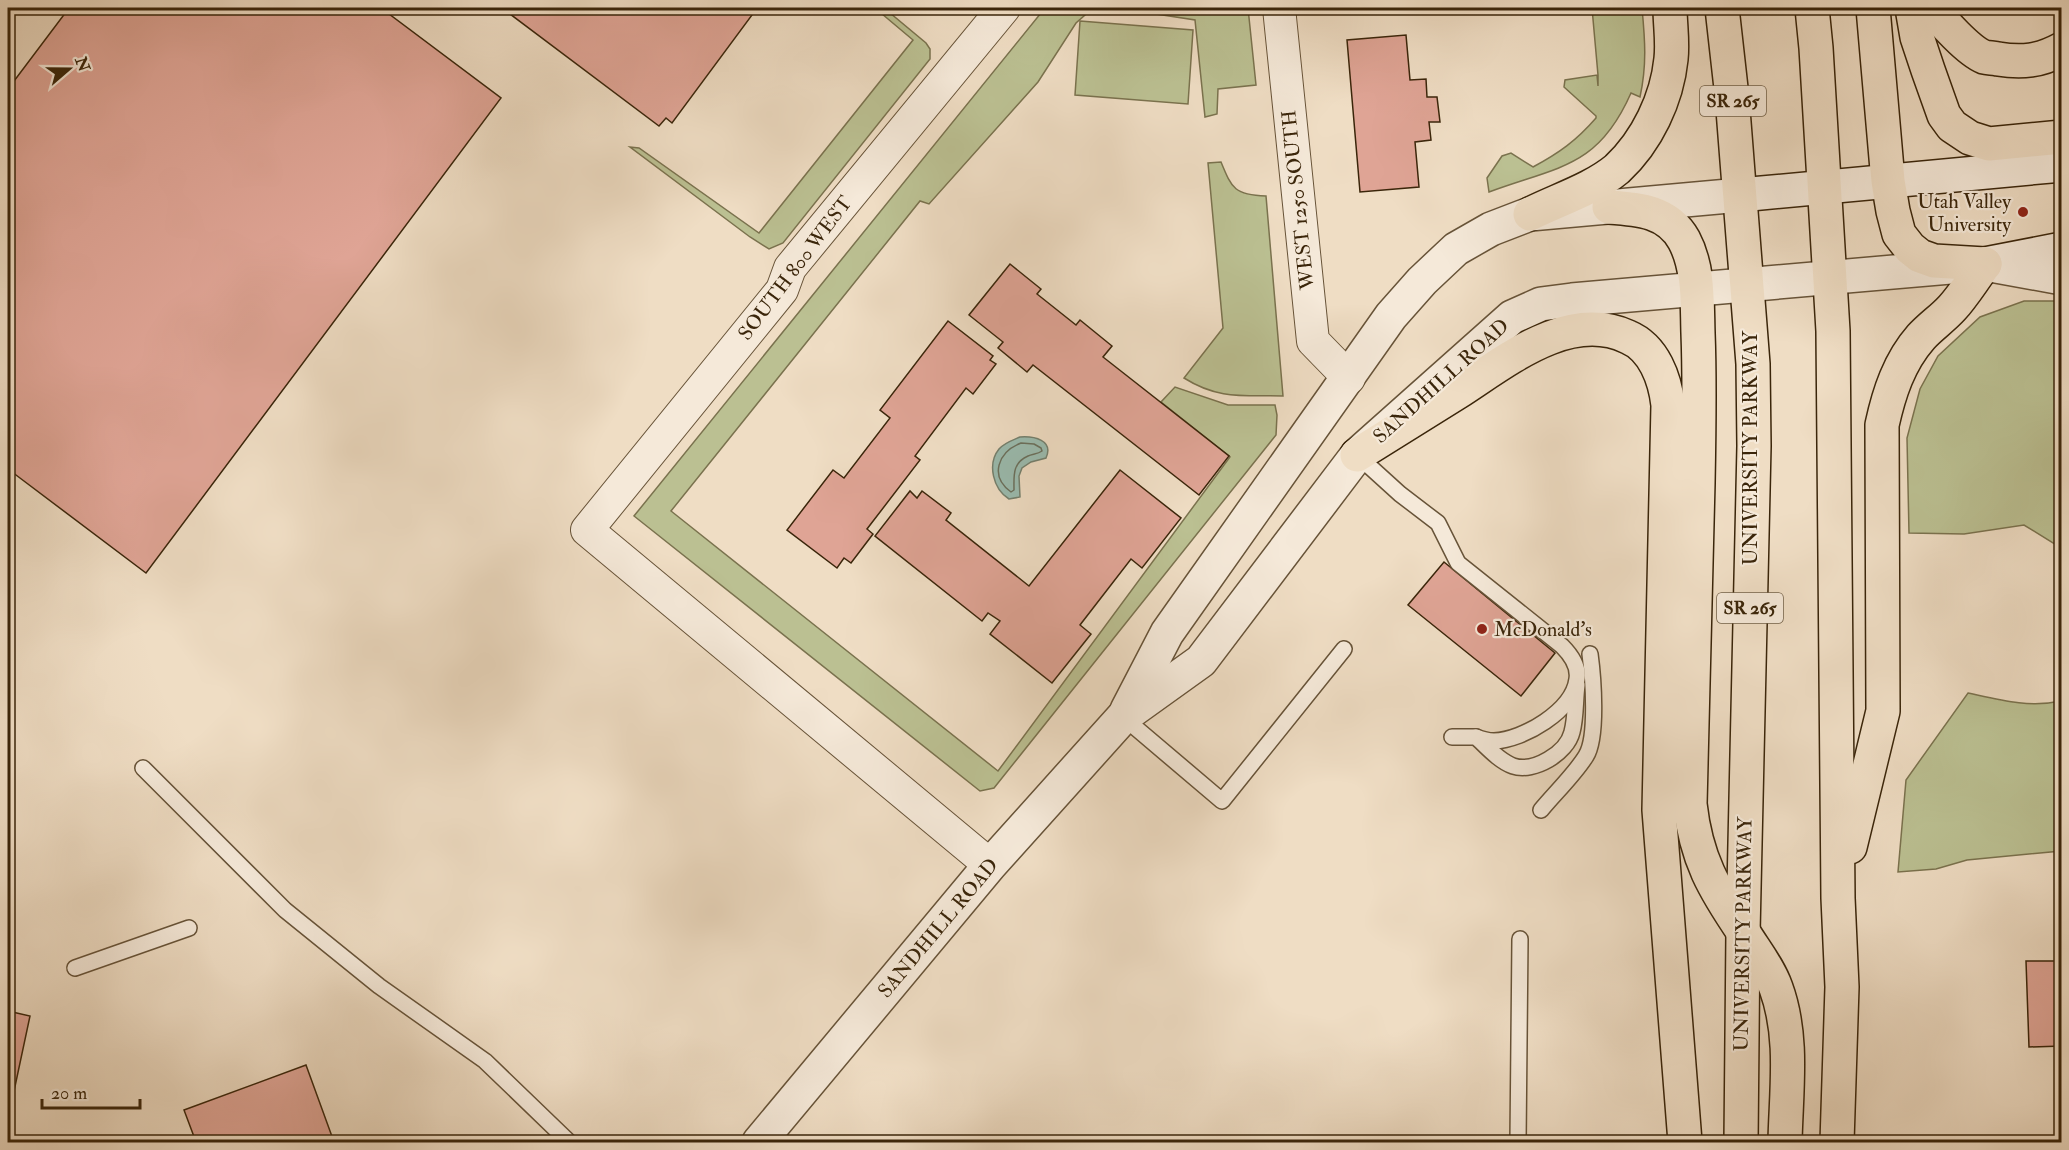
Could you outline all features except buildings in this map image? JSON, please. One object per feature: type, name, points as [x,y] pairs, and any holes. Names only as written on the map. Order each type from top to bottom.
[{"type":"main road","points":[[1530,214],[1592,185],[1616,169],[1643,139],[1665,90],[1671,58],[1670,8]]},
{"type":"main road","name":"UNIVERSITY PARKWAY","points":[[1722,8],[1732,97],[1754,363],[1741,1143]]},
{"type":"main road","points":[[1812,8],[1825,186],[1833,342],[1838,898],[1842,987],[1837,1143]]},
{"type":"main road","points":[[1873,8],[1888,181],[1899,234],[1920,256],[1934,261],[1985,264]]},
{"type":"main road","points":[[1912,8],[1917,36],[1928,70],[1944,115],[1952,126],[1970,138],[1989,144],[2061,137]]},
{"type":"main road","points":[[1933,8],[1955,34],[1983,57],[2016,62],[2033,61],[2061,49]]},
{"type":"main road","points":[[1610,207],[1638,209],[1657,214],[1672,224],[1684,240],[1692,259],[1696,289],[1700,395],[1690,804],[1693,831],[1707,874],[1764,963],[1775,986],[1784,1014],[1787,1034],[1785,1143]]},
{"type":"main road","points":[[1838,898],[1883,711],[1882,425],[1888,398],[1898,372],[1911,350],[1935,322],[1952,309],[1985,264]]},
{"type":"main road","points":[[1357,455],[1524,350],[1571,331],[1594,328],[1618,332],[1634,339],[1644,348],[1660,371],[1666,387],[1668,405],[1659,810],[1685,1143]]},
{"type":"street","name":"SOUTH 800 WEST","points":[[990,865],[588,530],[782,290],[790,268],[1004,8]]},
{"type":"street","name":"WEST 1250 SOUTH","points":[[1279,8],[1313,341],[1349,378]]},
{"type":"street","name":"SANDHILL ROAD","points":[[1123,717],[1167,633],[1391,316],[1422,281],[1456,249],[1491,228],[1530,214],[2061,165]]},
{"type":"street","points":[[1985,264],[2061,249]]},
{"type":"street","name":"SANDHILL ROAD","points":[[759,1143],[990,865],[1123,717],[1202,661],[1357,455],[1512,317],[1541,304],[1985,264]]},
{"type":"street","points":[[1985,264],[2061,278]]},
{"type":"lane","points":[[1357,455],[1400,494],[1438,523],[1458,563],[1572,656],[1577,680],[1572,732],[1568,743],[1558,754],[1530,766],[1514,766],[1500,758],[1476,737]]},
{"type":"lane","points":[[1123,717],[1222,801],[1344,649]]},
{"type":"lane","points":[[1541,810],[1587,755],[1591,740],[1594,682],[1590,654]]},
{"type":"lane","points":[[1452,737],[1476,737],[1494,741],[1534,729],[1564,704],[1577,680]]},
{"type":"lane","points":[[143,768],[285,910],[379,986],[485,1061],[569,1143]]},
{"type":"lane","points":[[75,968],[189,928]]},
{"type":"lane","points":[[1518,1143],[1520,939]]},
{"type":"green space","points":[[875,8],[884,8],[926,43],[930,49],[930,59],[783,243],[769,249],[630,147],[639,148],[759,233],[913,40]]},
{"type":"green space","points":[[1045,8],[1093,8],[1076,23],[1038,82],[929,204],[920,201],[671,511],[998,771],[1230,457],[1161,402],[1175,387],[1228,405],[1275,405],[1276,435],[994,788],[980,791],[634,516]]},
{"type":"green space","points":[[1094,8],[1248,8],[1256,85],[1218,89],[1217,114],[1205,117],[1195,20],[1143,12]]},
{"type":"green space","points":[[1592,8],[1642,8],[1645,52],[1640,97],[1631,93],[1618,118],[1605,136],[1574,161],[1489,192],[1487,178],[1502,156],[1511,153],[1533,167],[1567,146],[1596,118],[1564,87],[1565,80],[1597,75],[1598,86]]},
{"type":"green space","points":[[1080,21],[1193,30],[1188,104],[1075,95]]},
{"type":"green space","points":[[1221,162],[1228,179],[1236,189],[1247,194],[1266,196],[1283,396],[1244,396],[1220,393],[1184,378],[1223,328],[1208,163]]},
{"type":"green space","points":[[2024,301],[2061,301],[2061,548],[2024,525],[1964,534],[1909,533],[1907,438],[1920,389],[1938,356],[1980,317]]},
{"type":"green space","points":[[1968,693],[2037,704],[2061,701],[2061,851],[1967,860],[1936,869],[1898,872],[1906,780]]},
{"type":"water","points":[[1020,437],[1041,440],[1045,443],[1048,452],[1046,458],[1031,462],[1022,468],[1019,476],[1020,497],[1009,499],[1003,495],[996,483],[993,476],[993,462],[1001,447]]},
{"type":"place","name":"Utah Valley University","points":[[2023,212]]},
{"type":"place","name":"McDonald's","points":[[1482,629]]}]
